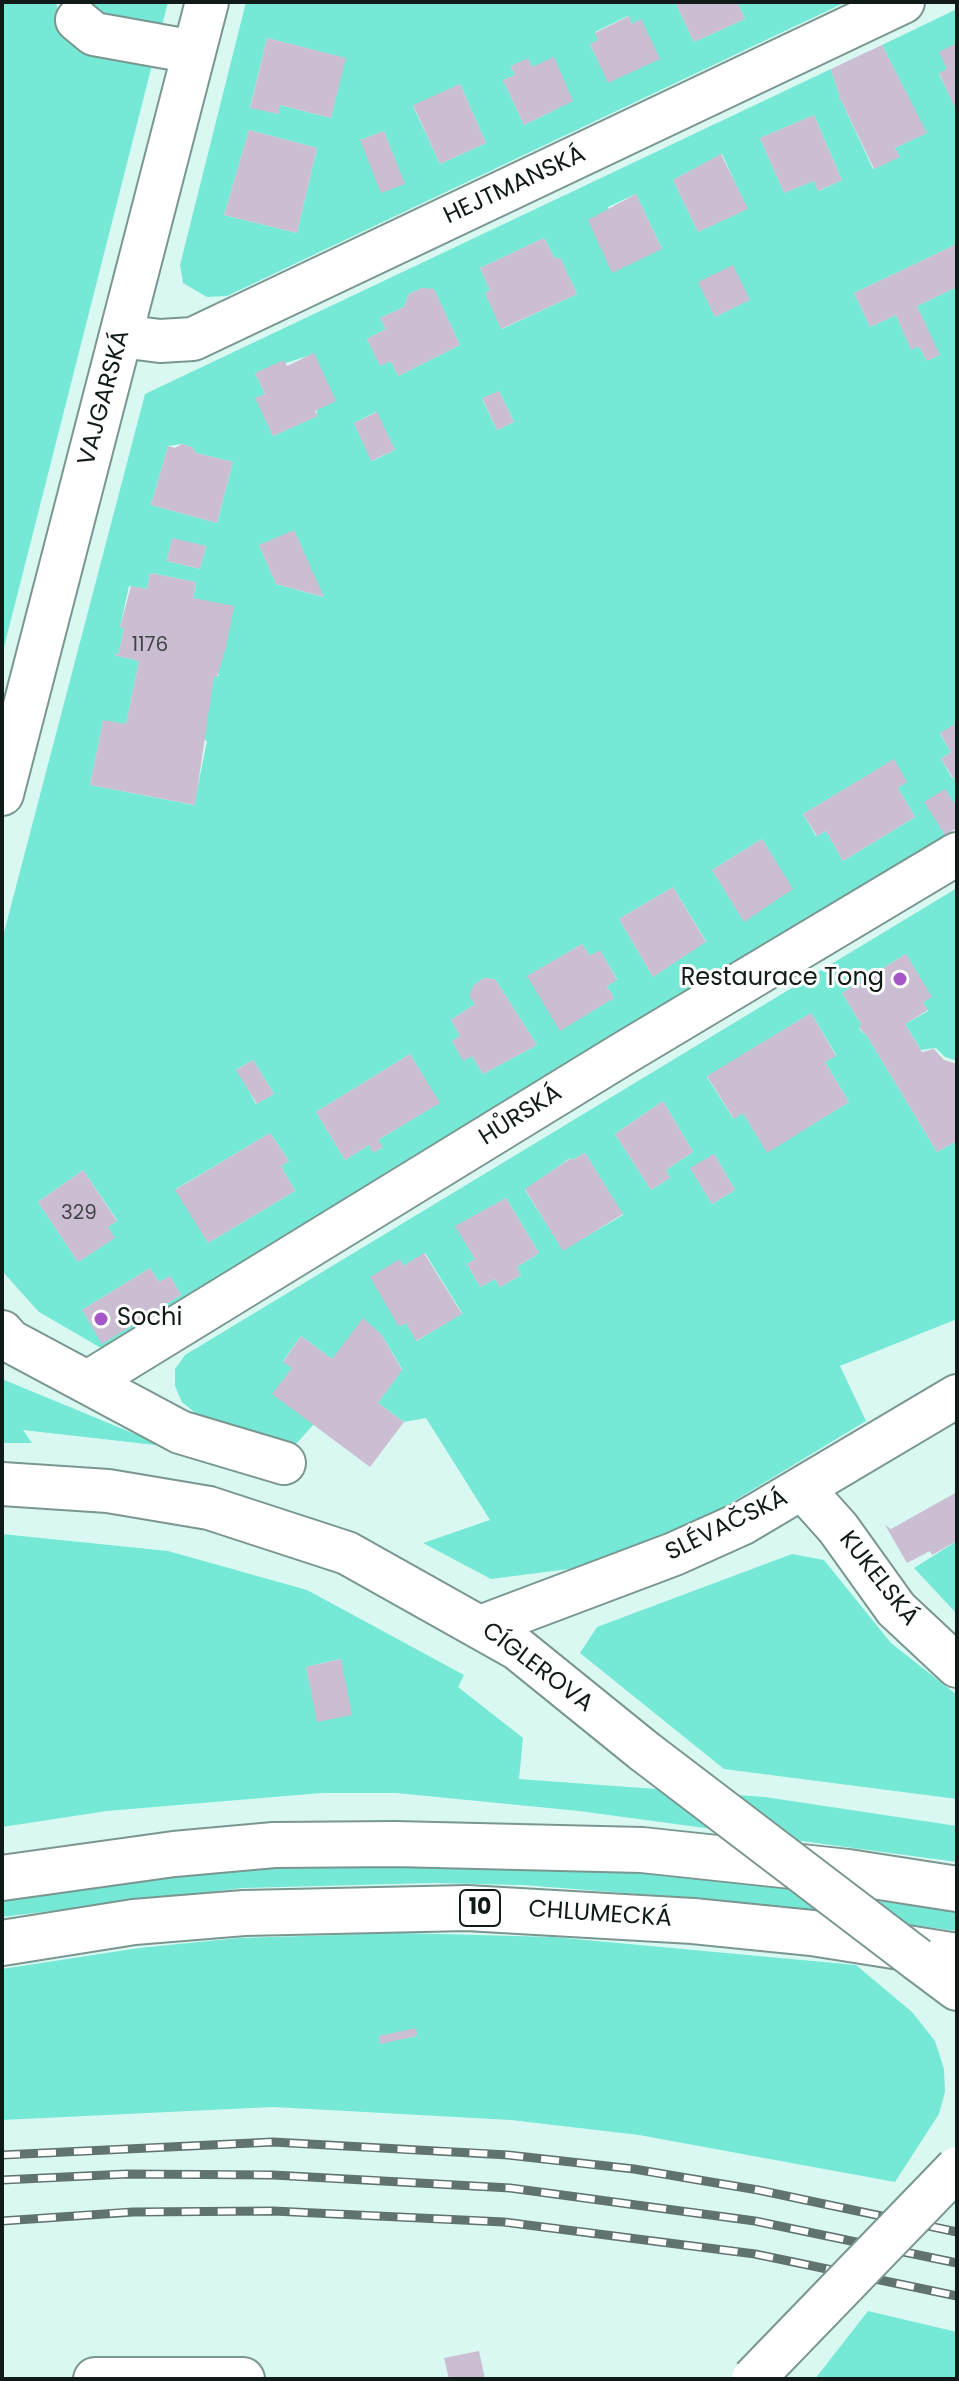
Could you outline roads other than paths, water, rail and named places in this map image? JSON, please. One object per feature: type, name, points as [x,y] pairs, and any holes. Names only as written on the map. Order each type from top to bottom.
[{"type":"main road","points":[[2,1878],[95,1864],[274,1845],[524,1846],[658,1852],[848,1872],[957,1889]]},
{"type":"main road","points":[[2,1861],[95,1864]]},
{"type":"main road","name":"CHLUMECKÁ","points":[[2,1943],[134,1922],[244,1913],[349,1908],[467,1908],[693,1921],[812,1933],[957,1956]]},
{"type":"street","name":"VAJGARSKÁ","points":[[2,794],[207,2]]},
{"type":"street","name":"HEJTMANSKÁ","points":[[121,336],[160,341],[193,339],[903,2]]},
{"type":"street","points":[[77,20],[94,34],[194,52]]},
{"type":"street","name":"HŮRSKÁ","points":[[88,1382],[621,1055],[957,854]]},
{"type":"street","points":[[2,1332],[10,1341],[180,1432],[284,1463]]},
{"type":"street","name":"SLÉVAČSKÁ","points":[[483,1626],[674,1554],[743,1523],[957,1396]]},
{"type":"street","name":"CÍGLEROVA","points":[[2,1484],[108,1491],[209,1508],[347,1553],[483,1626],[518,1649],[644,1751],[957,1990]]},
{"type":"street","name":"KUKELSKÁ","points":[[803,1489],[838,1528],[896,1609],[957,1666]]},
{"type":"street","points":[[753,2379],[957,2168]]},
{"type":"street","points":[[95,2379],[243,2379]]},
{"type":"railway","points":[[2,2155],[273,2142],[508,2155],[634,2169],[758,2190],[957,2232]]},
{"type":"railway","points":[[2,2180],[127,2174],[273,2175],[510,2188],[755,2221],[957,2263]]},
{"type":"railway","points":[[2,2221],[133,2212],[273,2211],[504,2222],[755,2254],[957,2296]]},
{"type":"place","name":"Restaurace Tong","points":[[900,979]]},
{"type":"place","name":"Sochi","points":[[101,1319]]}]
